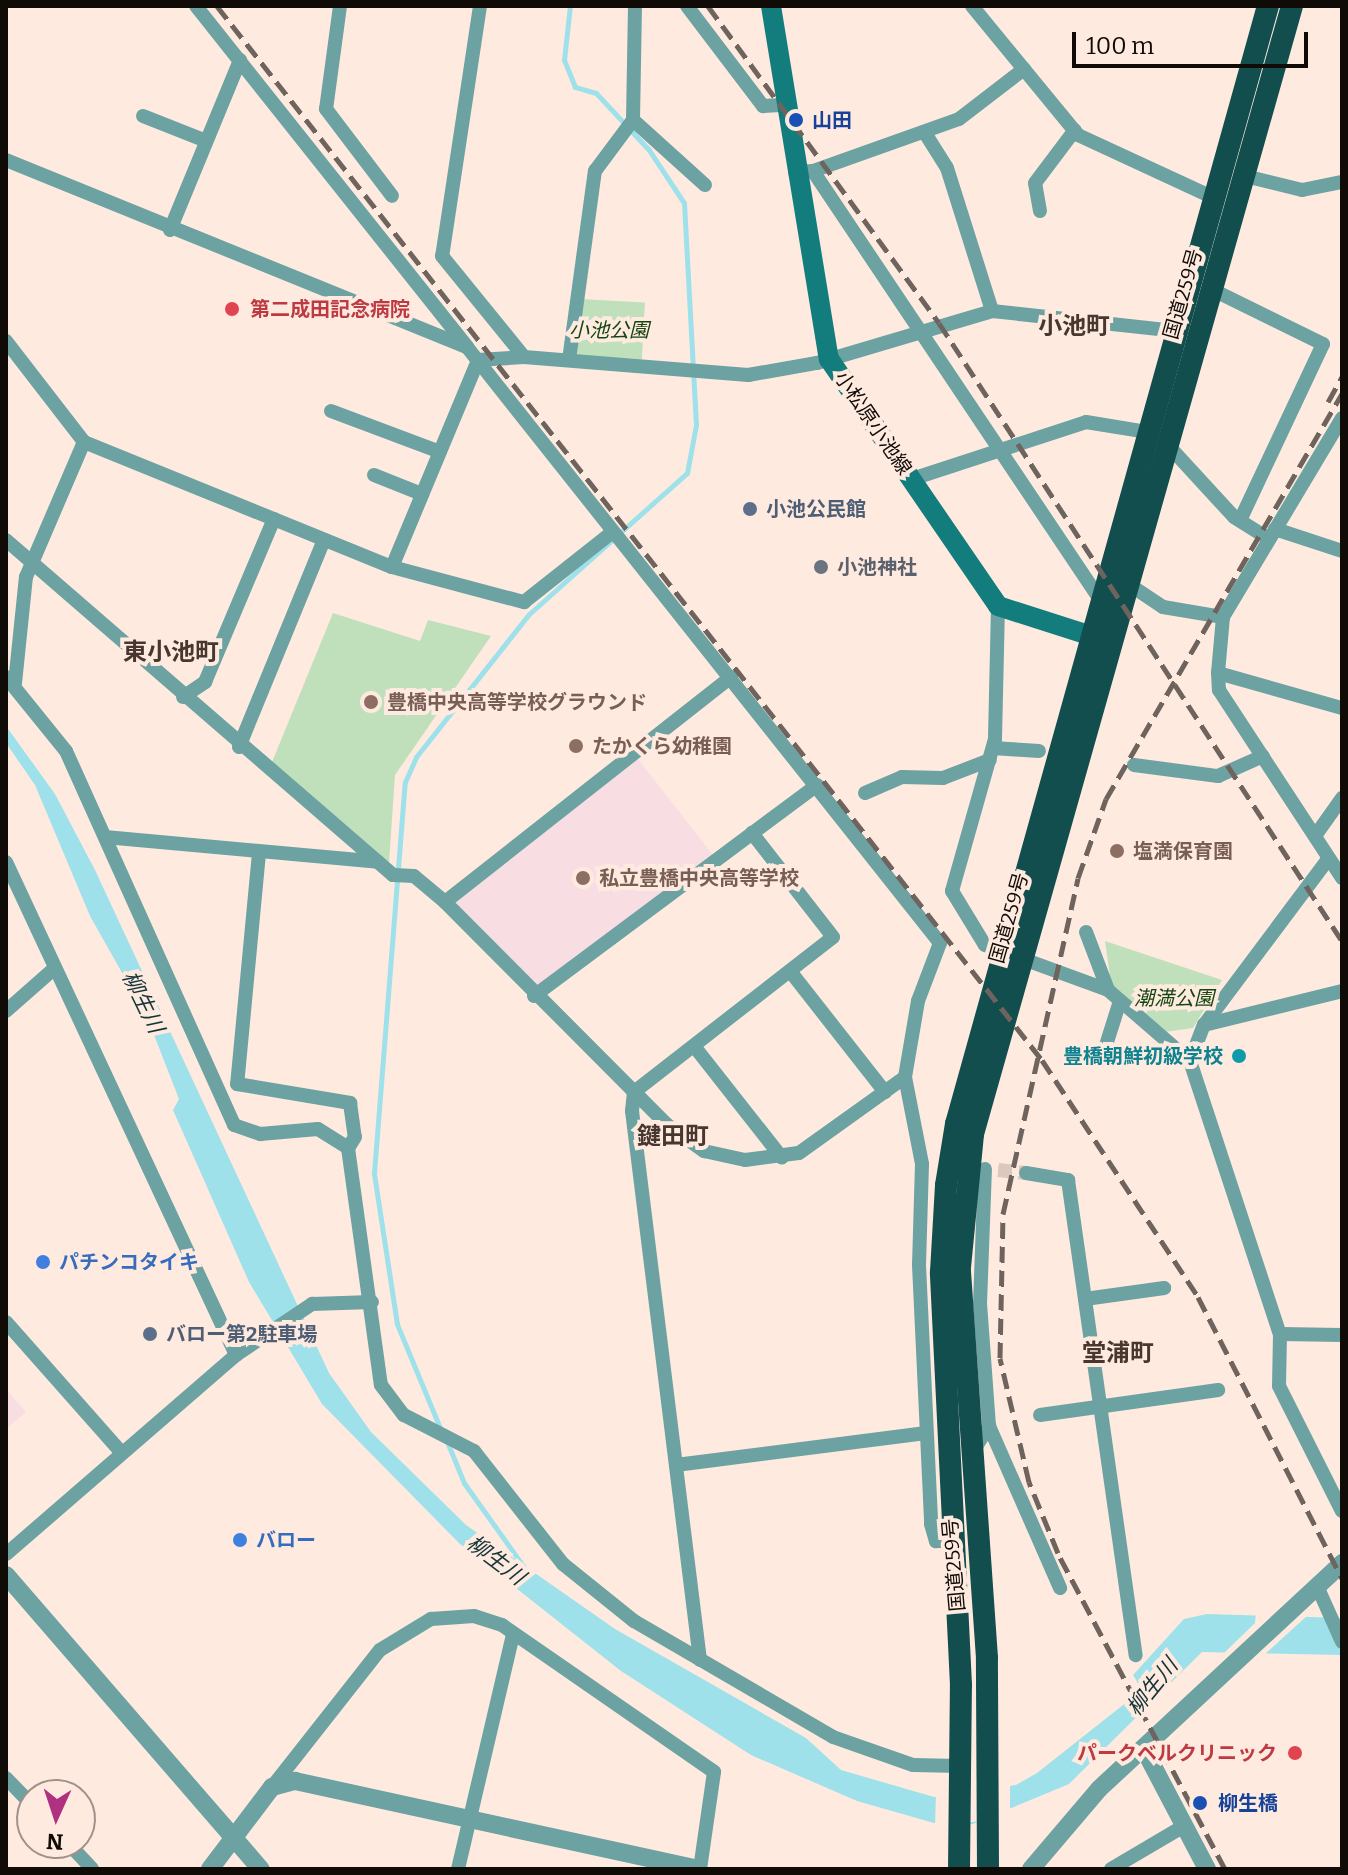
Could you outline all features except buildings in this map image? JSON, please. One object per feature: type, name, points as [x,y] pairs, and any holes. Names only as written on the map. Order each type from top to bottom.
[{"type":"highway","name":"国道259号","points":[[959,1869],[960,1770],[941,1272],[955,1187],[1028,902],[1101,639],[1127,583],[1175,331],[1268,6]]},
{"type":"highway","name":"国道259号","points":[[1101,639],[1101,601],[1209,288],[1292,6]]},
{"type":"highway","name":"国道259号","points":[[955,1187],[989,1770],[988,1869]]},
{"type":"main road","name":"小松原小池線","points":[[771,6],[785,105],[804,172],[829,359],[998,606]]},
{"type":"main road","points":[[998,606],[1101,639]]},
{"type":"street","points":[[196,6],[478,360],[610,534],[731,677],[940,943],[918,1001],[905,1077],[922,1164],[926,1433],[931,1524],[936,1541],[953,1541]]},
{"type":"street","points":[[340,6],[326,109],[392,196]]},
{"type":"street","points":[[480,6],[442,256],[524,357]]},
{"type":"street","points":[[569,360],[595,171],[629,126],[635,6]]},
{"type":"street","points":[[687,6],[763,106],[785,105]]},
{"type":"street","points":[[972,6],[1075,130],[1212,197]]},
{"type":"street","points":[[170,230],[240,60]]},
{"type":"street","points":[[1024,69],[959,119],[804,172],[1005,451],[1101,601]]},
{"type":"street","points":[[143,116],[206,141]]},
{"type":"street","points":[[629,126],[705,185]]},
{"type":"street","points":[[1040,211],[1035,183],[1075,130]]},
{"type":"street","points":[[925,133],[947,168],[992,311]]},
{"type":"street","points":[[6,160],[170,230],[467,347]]},
{"type":"street","points":[[1241,175],[1302,190],[1342,182]]},
{"type":"street","points":[[1209,288],[1323,344],[1240,520]]},
{"type":"street","points":[[478,360],[524,357],[748,375],[829,359],[919,328],[992,311],[1175,331]]},
{"type":"street","points":[[6,341],[84,442],[392,567],[524,602],[610,534]]},
{"type":"street","points":[[392,567],[478,360]]},
{"type":"street","points":[[331,411],[440,452]]},
{"type":"street","points":[[1342,418],[1223,617],[1218,673],[1219,690],[1342,878]]},
{"type":"street","points":[[912,479],[990,449],[1005,451],[1038,432],[1086,422],[1157,438],[1240,520],[1272,534],[1342,551]]},
{"type":"street","points":[[84,442],[30,565],[11,680],[59,738],[234,1125],[260,1134],[318,1129],[348,1148]]},
{"type":"street","points":[[374,475],[422,494]]},
{"type":"street","points":[[183,697],[205,682],[274,519]]},
{"type":"street","points":[[6,540],[30,565],[239,747],[393,875],[414,876],[445,902],[534,996],[634,1092],[704,1151],[745,1160],[782,1158],[905,1077]]},
{"type":"street","points":[[239,747],[324,540]]},
{"type":"street","points":[[1127,583],[1163,607],[1223,617]]},
{"type":"street","points":[[998,606],[992,754],[953,878],[963,918],[985,945],[1108,990],[1190,1061],[1280,1334],[1279,1386],[1342,1511]]},
{"type":"street","points":[[1218,673],[1342,708]]},
{"type":"street","points":[[445,902],[731,677]]},
{"type":"street","points":[[865,793],[902,777],[943,778],[992,754],[1039,751]]},
{"type":"street","points":[[1134,765],[1218,776],[1263,756]]},
{"type":"street","points":[[534,996],[817,785]]},
{"type":"street","points":[[1315,836],[1342,798]]},
{"type":"street","points":[[634,1092],[833,937],[752,833]]},
{"type":"street","points":[[105,837],[378,862]]},
{"type":"street","points":[[259,853],[237,1084],[350,1103],[355,1137],[348,1148],[372,1302],[381,1385],[404,1415],[474,1451],[563,1564],[634,1621],[833,1737],[913,1765],[960,1770]]},
{"type":"street","points":[[1190,1061],[1204,1025],[1328,859]]},
{"type":"street","points":[[6,862],[236,1355]]},
{"type":"street","points":[[1086,932],[1108,990]]},
{"type":"street","points":[[6,1011],[55,968]]},
{"type":"street","points":[[790,971],[885,1092]]},
{"type":"street","points":[[1204,1025],[1342,991]]},
{"type":"street","points":[[1101,1061],[1120,1001]]},
{"type":"street","points":[[694,1046],[782,1158]]},
{"type":"street","points":[[634,1092],[700,1660]]},
{"type":"street","points":[[922,1164],[992,1169],[980,1304],[989,1426],[1060,1588]]},
{"type":"street","points":[[1026,1173],[1068,1180],[1136,1655]]},
{"type":"street","points":[[1085,1299],[1164,1288]]},
{"type":"street","points":[[6,1554],[256,1339],[312,1304],[372,1302]]},
{"type":"street","points":[[6,1322],[122,1453]]},
{"type":"street","points":[[1280,1334],[1342,1335]]},
{"type":"street","points":[[1040,1415],[1218,1390]]},
{"type":"street","points":[[969,1456],[989,1426]]},
{"type":"street","points":[[676,1465],[926,1433]]},
{"type":"street","points":[[1031,1869],[1144,1749],[1342,1563]]},
{"type":"street","points":[[6,1575],[261,1869]]},
{"type":"street","points":[[1317,1586],[1342,1642]]},
{"type":"street","points":[[210,1869],[235,1839],[272,1787],[365,1667],[404,1632],[431,1619],[474,1616],[513,1634],[714,1772],[699,1869],[295,1781],[272,1787]]},
{"type":"street","points":[[461,1868],[513,1634]]},
{"type":"street","points":[[1144,1749],[1207,1869]]},
{"type":"street","points":[[1111,1869],[1184,1826]]},
{"type":"shaded area","name":"私立豊橋中央高等学校","points":[[638,759],[713,855],[530,998],[455,902]]},
{"type":"shaded area","points":[[6,1389],[26,1412],[6,1429]]},
{"type":"green space","name":"小池公園","points":[[580,299],[645,302],[642,359],[577,356]]},
{"type":"green space","name":"豊橋中央高等学校グラウンド","points":[[333,613],[420,641],[428,620],[491,636],[395,775],[389,863],[272,762]]},
{"type":"green space","name":"潮満公園","points":[[1105,941],[1222,980],[1193,1028],[1165,1032],[1111,983]]},
{"type":"water","name":"柳生川","points":[[6,726],[55,794],[95,870],[329,1373],[371,1432],[466,1525],[615,1629],[806,1738],[841,1770],[934,1797],[1016,1785],[1037,1773],[1142,1690],[1133,1675],[1184,1619],[1207,1614],[1342,1618],[1342,1655],[1202,1652],[1069,1784],[973,1824],[934,1823],[857,1801],[751,1755],[621,1671],[460,1544],[322,1404],[249,1282],[173,1110],[179,1099],[147,1017],[90,916],[35,785],[6,743]]},
{"type":"pier","points":[[1256,1613],[1308,1615],[1265,1654],[1223,1654],[1255,1623]]},
{"type":"pier","points":[[1129,1674],[1152,1712],[1142,1722],[1127,1697],[1137,1689]]},
{"type":"pier","points":[[1010,1782],[1010,1817],[935,1827],[936,1793]]},
{"type":"waterway","points":[[440,1428],[397,1324],[374,1173],[405,782],[416,757],[528,615],[687,473],[696,425],[684,203],[649,150],[596,93],[575,87],[564,60],[570,6]]},
{"type":"waterway","name":"柳生川","points":[[448,1444],[464,1483],[524,1567]]},
{"type":"tunnel","points":[[998,1170],[1026,1173]]},
{"type":"railway","points":[[217,6],[1042,1060],[1198,1297],[1342,1579]]},
{"type":"railway","points":[[708,6],[939,323],[1342,941]]},
{"type":"railway","points":[[1328,402],[1342,377]]},
{"type":"railway","points":[[1225,1869],[1058,1553],[1029,1482],[1000,1358],[1003,1214],[1078,878],[1106,799],[1342,394]]},
{"type":"place","name":"山田","points":[[796,120]]},
{"type":"place","name":"第二成田記念病院","points":[[232,309]]},
{"type":"place","name":"小池公民館","points":[[750,509]]},
{"type":"place","name":"小池神社","points":[[821,567]]},
{"type":"place","name":"豊橋中央高等学校グラウンド","points":[[371,702]]},
{"type":"place","name":"たかくら幼稚園","points":[[576,746]]},
{"type":"place","name":"塩満保育園","points":[[1117,851]]},
{"type":"place","name":"私立豊橋中央高等学校","points":[[583,878]]},
{"type":"place","name":"豊橋朝鮮初級学校","points":[[1239,1056]]},
{"type":"place","name":"パチンコタイキ","points":[[43,1262]]},
{"type":"place","name":"バロー第2駐車場","points":[[150,1334]]},
{"type":"place","name":"バロー","points":[[240,1540]]},
{"type":"place","name":"パークベルクリニック","points":[[1295,1753]]},
{"type":"place","name":"柳生橋","points":[[1200,1803]]},
{"type":"district","name":"小池町","points":[[1074,327]]},
{"type":"district","name":"東小池町","points":[[171,653]]},
{"type":"district","name":"鍵田町","points":[[673,1137]]},
{"type":"district","name":"堂浦町","points":[[1118,1354]]}]
